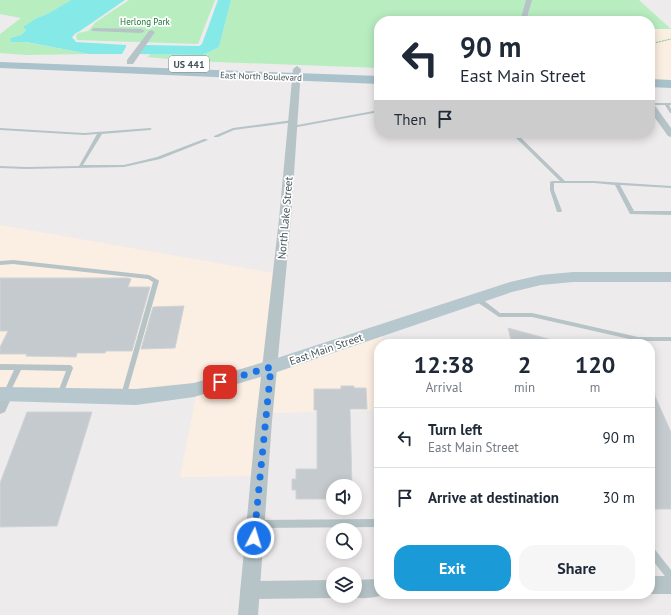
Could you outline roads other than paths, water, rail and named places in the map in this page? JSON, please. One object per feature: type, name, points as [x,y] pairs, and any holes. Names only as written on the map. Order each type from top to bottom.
[{"type":"main road","name":"East North Boulevard","points":[[0,56],[128,66]]},
{"type":"main road","name":"East North Boulevard","points":[[0,65],[128,66],[296,73],[374,80]]},
{"type":"main road","name":"East North Boulevard","points":[[296,73],[374,72]]},
{"type":"main road","points":[[655,83],[671,84]]},
{"type":"main road","points":[[655,92],[671,92]]},
{"type":"main road","name":"East Main Street","points":[[2,399],[60,395],[123,396],[167,394],[194,390],[271,367],[510,287],[541,280],[573,277],[671,277]]},
{"type":"street","points":[[524,16],[529,0]]},
{"type":"street","points":[[94,30],[141,31]]},
{"type":"street","points":[[128,66],[151,32]]},
{"type":"street","name":"North Lake Street","points":[[248,615],[255,524],[286,220],[296,73]]},
{"type":"street","points":[[655,110],[668,125],[671,134]]},
{"type":"street","points":[[655,585],[671,585]]},
{"type":"street","points":[[362,589],[374,588]]},
{"type":"street","points":[[250,590],[326,589]]},
{"type":"lane","points":[[655,104],[668,104],[671,112]]},
{"type":"lane","points":[[216,136],[233,129],[292,124],[374,112]]},
{"type":"lane","points":[[0,129],[84,134],[150,129]]},
{"type":"lane","points":[[80,167],[100,132]]},
{"type":"lane","points":[[518,138],[563,181]]},
{"type":"lane","points":[[0,167],[26,168],[124,166],[158,158],[206,140]]},
{"type":"lane","points":[[559,212],[552,190],[552,182],[563,181],[671,187]]},
{"type":"lane","points":[[617,184],[632,213],[671,213]]},
{"type":"lane","points":[[0,263],[13,262],[117,273],[149,277],[156,281],[123,396]]},
{"type":"lane","points":[[476,298],[499,315],[532,315],[638,339],[671,339]]},
{"type":"lane","points":[[0,367],[70,368],[60,395]]},
{"type":"lane","points":[[2,399],[19,367]]},
{"type":"lane","points":[[255,524],[374,523]]},
{"type":"lane","points":[[655,556],[671,577]]},
{"type":"water","points":[[71,0],[125,0],[72,37],[76,42],[126,45],[122,54],[89,54],[26,42],[11,42],[10,38],[21,35],[26,30],[23,27]]},
{"type":"water","points":[[218,0],[231,0],[219,47],[203,55],[138,54],[145,45],[199,46],[202,44]]},
{"type":"park label","name":"Herlong Park","points":[[145,21]]}]
